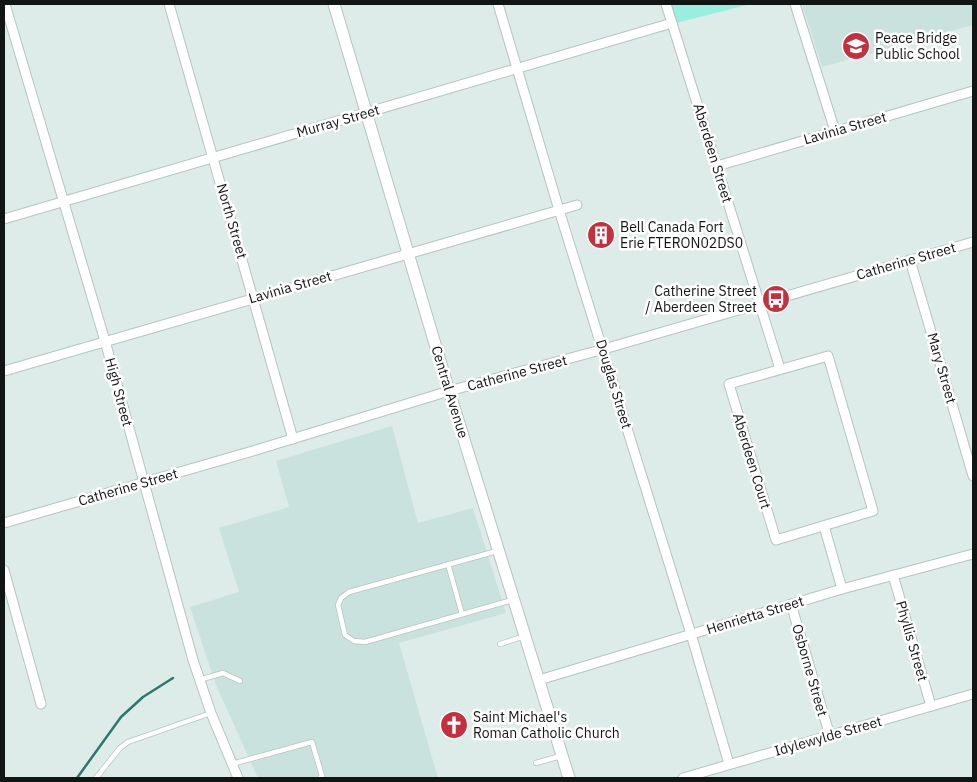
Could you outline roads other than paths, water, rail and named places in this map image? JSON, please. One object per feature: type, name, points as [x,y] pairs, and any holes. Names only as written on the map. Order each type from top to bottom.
[{"type":"main road","name":"Central Avenue","points":[[334,4],[449,391],[569,778]]},
{"type":"street","name":"High Street","points":[[6,4],[105,341],[199,680],[238,778]]},
{"type":"street","name":"North Street","points":[[169,4],[293,439]]},
{"type":"street","name":"Douglas Street","points":[[498,4],[559,210],[604,349],[729,764]]},
{"type":"street","name":"Aberdeen Street","points":[[666,4],[760,303]]},
{"type":"street","points":[[795,4],[835,131]]},
{"type":"street","name":"Murray Street","points":[[4,219],[672,23]]},
{"type":"street","name":"Lavinia Street","points":[[717,166],[973,91]]},
{"type":"street","name":"Lavinia Street","points":[[4,371],[408,252],[577,205]]},
{"type":"street","name":"Catherine Street","points":[[4,523],[293,439],[449,391],[604,349],[973,242]]},
{"type":"street","name":"Mary Street","points":[[910,260],[973,476]]},
{"type":"street","points":[[760,303],[780,369]]},
{"type":"street","name":"Aberdeen Court","points":[[828,356],[873,512],[776,540],[729,384],[780,369],[828,356]]},
{"type":"street","points":[[824,526],[842,589]]},
{"type":"street","name":"Henrietta Street","points":[[539,680],[842,589],[973,554]]},
{"type":"street","points":[[4,570],[41,704]]},
{"type":"street","name":"Phyllis Street","points":[[893,575],[931,706]]},
{"type":"street","name":"Osborne Street","points":[[791,604],[830,736]]},
{"type":"street","name":"Idylewylde Street","points":[[682,778],[973,694]]},
{"type":"lane","points":[[498,550],[349,592],[341,598],[338,610],[347,637],[360,643],[513,599]]},
{"type":"lane","points":[[448,564],[462,614]]},
{"type":"lane","points":[[500,644],[525,636]]},
{"type":"lane","points":[[199,680],[223,673],[240,681]]},
{"type":"lane","points":[[96,778],[120,748],[128,742],[211,713]]},
{"type":"lane","points":[[232,764],[312,742],[322,776],[320,778]]},
{"type":"lane","points":[[536,763],[562,756]]},
{"type":"waterway","points":[[77,778],[121,717],[143,697],[173,678]]},
{"type":"place","name":"Peace Bridge Public School","points":[[856,46]]},
{"type":"place","name":"Bell Canada Fort Erie FTERON02DS0","points":[[601,235]]},
{"type":"place","name":"Catherine Street / Aberdeen Street","points":[[776,299]]},
{"type":"place","name":"Saint Michael's Roman Catholic Church","points":[[454,725]]}]
